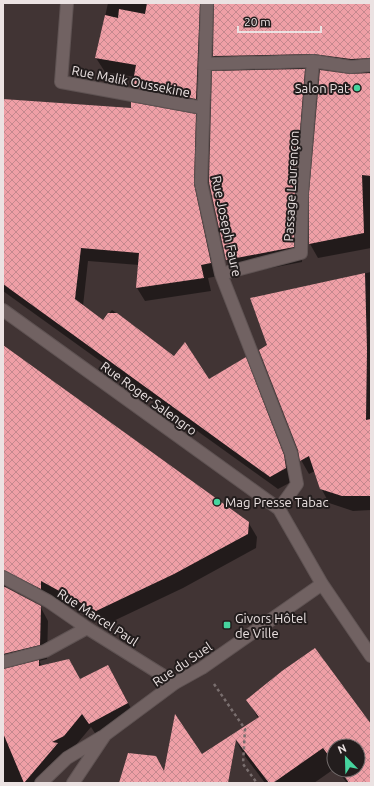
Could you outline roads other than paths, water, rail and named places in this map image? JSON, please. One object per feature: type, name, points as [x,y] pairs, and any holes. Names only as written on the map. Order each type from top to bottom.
[{"type":"street","name":"Rue Malik Oussekine","points":[[66,3],[62,82],[203,108]]},
{"type":"street","name":"Rue Joseph Faure","points":[[207,3],[201,183],[221,274],[291,453],[297,484],[279,509]]},
{"type":"street","points":[[205,64],[313,61],[351,67],[371,65]]},
{"type":"street","name":"Passage Laurençon","points":[[221,274],[301,253],[302,193],[313,61]]},
{"type":"street","name":"Rue Roger Salengro","points":[[3,310],[279,509]]},
{"type":"street","points":[[279,509],[322,584],[371,656]]},
{"type":"street","name":"Rue Marcel Paul","points":[[3,577],[48,601],[87,628],[175,683]]},
{"type":"street","name":"Rue du Suel","points":[[73,783],[105,735],[175,683],[202,668],[322,584]]},
{"type":"street","points":[[3,662],[45,652],[87,628]]},
{"type":"street","points":[[41,783],[67,758],[105,735]]},
{"type":"place","name":"Salon Pat","points":[[357,88]]},
{"type":"place","name":"Mag Presse Tabac","points":[[217,502]]},
{"type":"place","name":"Givors Hôtel de Ville","points":[[227,625]]}]
